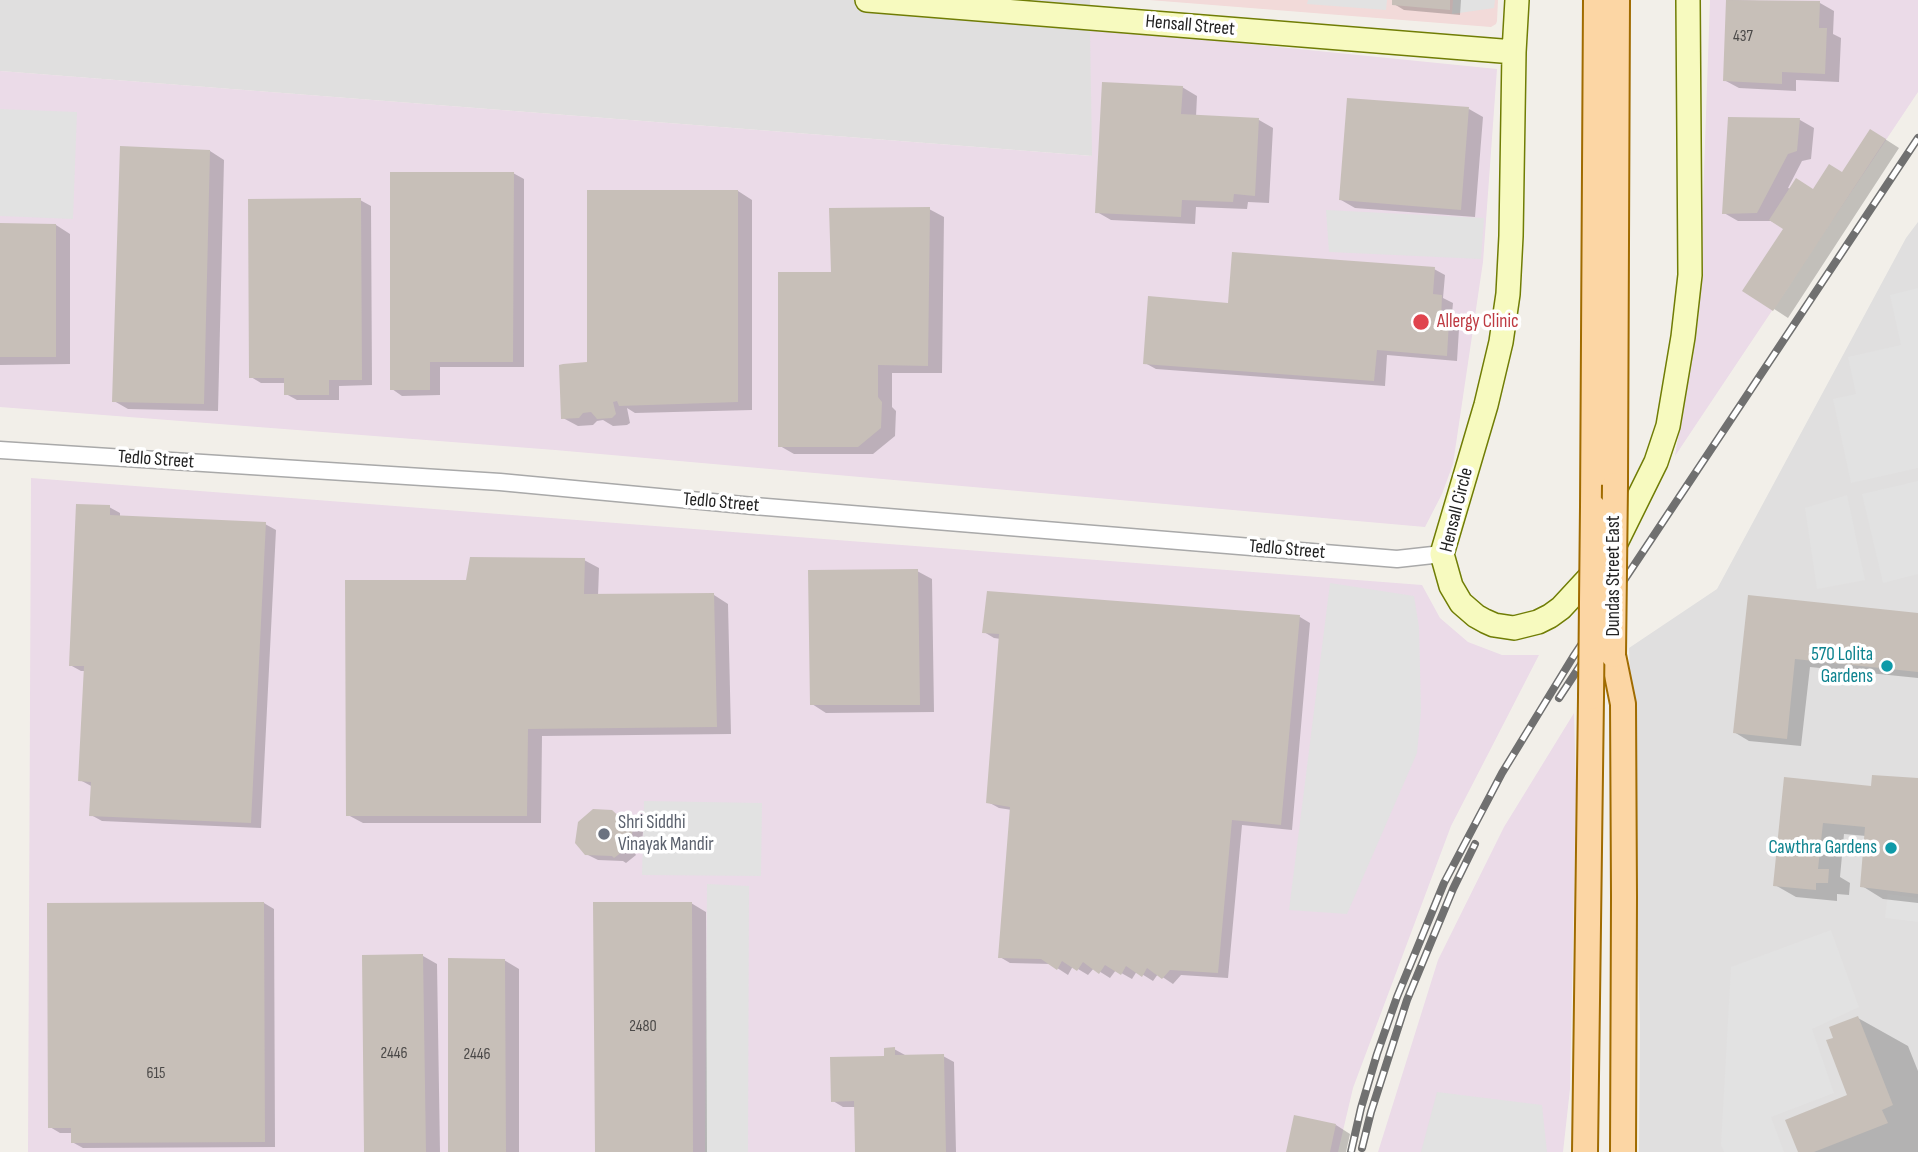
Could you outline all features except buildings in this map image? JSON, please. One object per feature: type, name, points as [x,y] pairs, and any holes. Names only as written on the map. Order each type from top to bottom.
[{"type":"main road","name":"Dundas Street East","points":[[1585,1152],[1596,0]]},
{"type":"main road","name":"Dundas Street East","points":[[1618,0],[1613,655],[1623,704],[1625,1146]]},
{"type":"street","name":"Hensall Street","points":[[867,0],[972,4],[1514,52]]},
{"type":"street","name":"Hensall Circle","points":[[1517,0],[1508,294],[1501,342],[1486,405],[1442,554],[1448,577],[1461,603],[1476,616],[1494,625],[1514,628],[1538,622],[1561,608],[1610,555],[1656,462],[1668,426],[1679,369],[1690,275],[1688,0]]},
{"type":"street","name":"Tedlo Street","points":[[0,450],[500,482],[754,506],[1397,559],[1442,554]]},
{"type":"shaded area","points":[[0,0],[1090,0],[1093,156],[0,71]]},
{"type":"shaded area","points":[[1149,0],[1498,0],[1497,21],[1491,27]]},
{"type":"shaded area","points":[[1308,0],[1387,0],[1386,10],[1307,4]]},
{"type":"shaded area","points":[[1453,0],[1495,0],[1494,8],[1452,14]]},
{"type":"shaded area","points":[[1710,0],[1918,0],[1918,92],[1675,456],[1699,315]]},
{"type":"shaded area","points":[[1090,28],[1497,69],[1483,262],[1453,464],[1442,494],[1425,527],[555,450],[0,407],[0,71],[1092,156]]},
{"type":"shaded area","points":[[0,109],[77,112],[73,219],[0,216]]},
{"type":"shaded area","points":[[1326,210],[1484,218],[1481,259],[1329,252]]},
{"type":"shaded area","points":[[1918,222],[1918,1152],[1639,1152],[1640,1027],[1629,648],[1717,589],[1906,238]]},
{"type":"shaded area","points":[[1918,288],[1918,468],[1851,483],[1833,399],[1856,394],[1848,357],[1901,345],[1890,295]]},
{"type":"shaded area","points":[[31,478],[1422,585],[1440,618],[1468,642],[1502,655],[1539,655],[1451,826],[1353,1088],[1338,1152],[28,1152]]},
{"type":"shaded area","points":[[1918,481],[1918,574],[1883,583],[1862,494]]},
{"type":"shaded area","points":[[1847,495],[1865,580],[1817,589],[1805,508]]},
{"type":"shaded area","points":[[1330,583],[1414,596],[1419,627],[1421,711],[1417,753],[1347,914],[1289,910]]},
{"type":"shaded area","points":[[1574,713],[1576,786],[1570,1089],[1563,1152],[1378,1152],[1438,960],[1504,827]]},
{"type":"shaded area","points":[[644,801],[762,803],[761,876],[642,875]]},
{"type":"shaded area","points":[[707,884],[749,886],[748,1152],[705,1152]]},
{"type":"shaded area","points":[[1888,894],[1918,898],[1918,922],[1885,918]]},
{"type":"shaded area","points":[[1831,930],[1859,1007],[1812,1029],[1834,1093],[1771,1117],[1784,1152],[1724,1152],[1721,1145],[1731,967]]},
{"type":"shaded area","points":[[1437,1092],[1542,1105],[1547,1152],[1421,1152]]},
{"type":"railway","points":[[1351,1152],[1377,1054],[1397,997],[1444,883],[1502,773],[1573,657],[1918,138]]},
{"type":"railway","points":[[1559,698],[1622,602]]},
{"type":"railway","points":[[1362,1148],[1407,1000],[1453,889],[1475,844]]},
{"type":"place","name":"Allergy Clinic","points":[[1421,322]]},
{"type":"place","name":"570 Lolita Gardens","points":[[1887,666]]},
{"type":"place","name":"Shri Siddhi Vinayak Mandir","points":[[604,834]]},
{"type":"place","name":"Cawthra Gardens","points":[[1891,848]]}]
